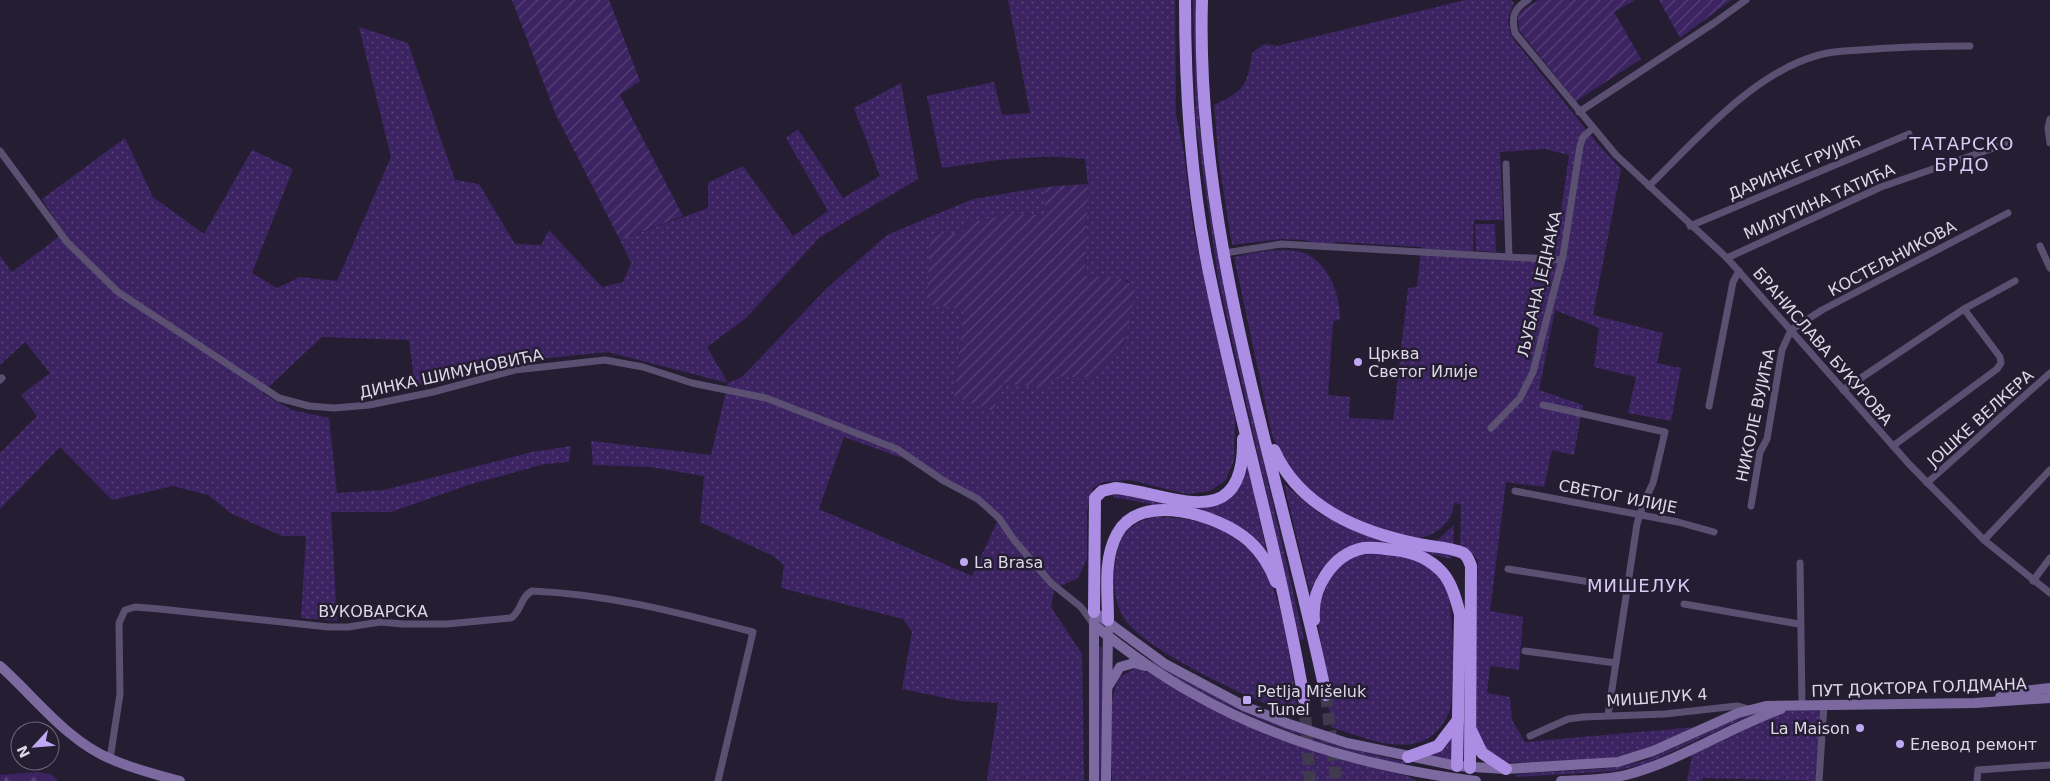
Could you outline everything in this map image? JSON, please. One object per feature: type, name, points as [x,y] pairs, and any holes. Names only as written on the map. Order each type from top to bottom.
[{"type":"highway","points":[[1184,0],[1188,114],[1204,244],[1287,610],[1304,699]]},
{"type":"highway","points":[[1202,0],[1206,111],[1211,164],[1224,246],[1260,420],[1326,695]]},
{"type":"highway","points":[[1094,612],[1094,526],[1098,494],[1106,489],[1115,488],[1195,504],[1217,499],[1234,484],[1242,463],[1243,440],[1239,404]]},
{"type":"highway","points":[[1260,420],[1287,475],[1302,493],[1326,510],[1367,530],[1416,544],[1459,552],[1467,556],[1471,566],[1464,723],[1482,753],[1506,769]]},
{"type":"highway","points":[[1108,620],[1109,553],[1117,533],[1129,520],[1152,509],[1187,512],[1233,529],[1248,540],[1260,552],[1273,574],[1287,610]]},
{"type":"highway","points":[[1315,645],[1313,616],[1318,589],[1325,576],[1342,558],[1364,548],[1409,552],[1424,558],[1443,573],[1455,597],[1460,614],[1465,776]]},
{"type":"highway","points":[[1408,757],[1438,746],[1464,723]]},
{"type":"street","name":"БРАНИСЛАВА БУКУРОВА","points":[[1528,0],[1518,7],[1513,17],[1515,33],[1593,128],[1690,226],[1727,258],[1927,483],[1984,540],[2050,593]]},
{"type":"street","points":[[1579,112],[1746,0]]},
{"type":"street","points":[[1649,186],[1746,95],[1793,65],[1819,55],[1835,52],[1904,46],[1970,46]]},
{"type":"street","points":[[2050,118],[2048,128],[2050,143]]},
{"type":"street","name":"ЉУБАНА ЈЕДНАКА","points":[[1491,428],[1526,390],[1533,372],[1562,260],[1580,146],[1583,137],[1593,128]]},
{"type":"street","name":"ДАРИНКЕ ГРУЈИЋ","points":[[1690,226],[1909,134]]},
{"type":"street","name":"МИЛУТИНА ТАТИЋА","points":[[1727,258],[1890,184],[2008,143]]},
{"type":"street","name":"ДИНКА ШИМУНОВИЋА","points":[[0,151],[67,242],[118,292],[279,398],[317,407],[334,408],[368,405],[433,392],[515,370],[605,360],[643,367],[692,383],[766,398],[897,449],[944,481],[978,499],[999,518],[1014,540],[1050,583],[1081,607],[1094,625]]},
{"type":"street","points":[[1506,164],[1509,257]]},
{"type":"street","name":"КОСТЕЉНИКОВА","points":[[1791,330],[1814,315],[2008,213]]},
{"type":"street","points":[[1224,246],[1282,244],[1562,260]]},
{"type":"street","points":[[2040,246],[2050,268]]},
{"type":"street","points":[[1709,406],[1733,282],[1739,271]]},
{"type":"street","points":[[1843,390],[1964,309],[2015,282]]},
{"type":"street","points":[[1893,446],[1998,369],[2001,363],[2000,357],[1964,309]]},
{"type":"street","name":"НИКОЛЕ ВУЈИЋА","points":[[1751,506],[1760,452],[1767,438],[1782,350],[1791,330]]},
{"type":"street","name":"ЈОШКЕ ВЕЛКЕРА","points":[[1927,483],[2050,373]]},
{"type":"street","points":[[1543,405],[1665,432],[1653,483],[1640,514],[1608,715]]},
{"type":"street","points":[[1984,540],[2050,470]]},
{"type":"street","name":"СВЕТОГ ИЛИЈЕ","points":[[1515,491],[1640,514],[1714,532]]},
{"type":"street","points":[[2033,581],[2050,558]]},
{"type":"street","points":[[1800,563],[1799,624],[1802,705]]},
{"type":"street","points":[[1508,569],[1628,588]]},
{"type":"street","name":"ВУКОВАРСКА","points":[[110,759],[120,694],[119,623],[122,613],[130,608],[160,609],[328,627],[348,627],[380,622],[447,624],[512,618],[518,613],[525,595],[536,591],[594,596],[634,602],[753,632],[718,781]]},
{"type":"street","points":[[1684,604],[1799,624]]},
{"type":"street","name":"ДИНКА ШИМУНОВИЋА","points":[[1081,607],[1094,612]]},
{"type":"street","points":[[1094,781],[1094,612],[1108,620],[1165,664],[1244,706],[1347,744],[1408,757],[1465,776]]},
{"type":"street","points":[[1106,781],[1108,620]]},
{"type":"street","points":[[1094,625],[1193,694],[1280,734],[1346,756],[1411,771],[1465,776],[1506,769],[1604,764],[1629,760],[1748,710]]},
{"type":"street","points":[[1525,651],[1616,663]]},
{"type":"street","points":[[1107,693],[1115,672],[1127,664],[1141,664],[1160,672]]},
{"type":"street","points":[[0,666],[73,734],[110,759],[180,781]]},
{"type":"street","points":[[1983,702],[2014,693],[2050,688]]},
{"type":"street","name":"ПУТ ДОКТОРА ГОЛДМАНА","points":[[1789,706],[1983,702],[2050,698]]},
{"type":"street","points":[[1819,781],[1824,705]]},
{"type":"street","name":"МИШЕЛУК 4","points":[[1530,736],[1568,719],[1608,715],[1665,714],[1737,706],[1748,710],[1766,706],[1789,706]]},
{"type":"street","points":[[1561,781],[1610,778],[1639,771],[1754,718],[1789,706]]},
{"type":"street","points":[[1977,781],[1978,770],[2050,765]]},
{"type":"street","points":[[1411,771],[1429,781]]},
{"type":"street","points":[[152,773],[162,781]]},
{"type":"green space","points":[[512,0],[609,0],[640,81],[620,95],[683,216],[620,240],[556,115]]},
{"type":"green space","points":[[1008,0],[1175,0],[1176,115],[1184,153],[1193,227],[1235,419],[1234,460],[1226,480],[1210,491],[1187,494],[1130,480],[1103,482],[1093,488],[1087,510],[1087,559],[1078,578],[1054,589],[1051,607],[1082,654],[1084,781],[987,781],[998,703],[960,701],[902,689],[912,632],[903,619],[781,588],[784,565],[773,556],[700,522],[704,476],[650,467],[593,465],[591,441],[711,455],[728,383],[742,377],[826,289],[887,235],[973,199],[1045,187],[1046,215],[1011,214],[967,223],[964,232],[930,235],[964,310],[954,396],[1003,383],[1050,389],[1050,376],[1092,378],[1123,345],[1135,292],[1127,280],[1085,276],[1088,184],[1085,159],[1031,157],[942,168],[927,96],[994,82],[1002,115],[1030,113]],"holes":[[[844,437],[905,459],[982,507],[997,522],[972,576],[819,509]]]},
{"type":"green space","points":[[1193,0],[1197,0],[1199,123],[1208,192],[1242,369],[1304,639],[1300,640],[1218,278],[1196,124]]},
{"type":"green space","points":[[1465,0],[1511,0],[1514,3],[1508,19],[1511,36],[1597,143],[1621,169],[1593,315],[1663,333],[1657,363],[1681,368],[1671,421],[1628,413],[1636,377],[1594,367],[1599,328],[1555,310],[1539,390],[1583,405],[1574,455],[1552,450],[1544,487],[1506,482],[1490,611],[1523,617],[1519,670],[1490,666],[1487,693],[1510,697],[1512,720],[1525,742],[1697,727],[1650,747],[1617,757],[1537,763],[1504,762],[1484,748],[1474,730],[1478,560],[1472,553],[1460,547],[1461,504],[1454,503],[1451,516],[1447,522],[1432,534],[1419,538],[1393,534],[1358,520],[1325,503],[1304,487],[1286,462],[1272,435],[1234,257],[1284,250],[1300,252],[1318,262],[1325,270],[1335,289],[1340,310],[1340,320],[1333,321],[1328,395],[1350,397],[1349,418],[1393,420],[1408,288],[1417,287],[1421,247],[1339,242],[1318,244],[1304,240],[1281,239],[1232,245],[1219,163],[1214,105],[1232,96],[1246,81],[1252,53],[1264,44],[1277,46]],"holes":[[[1544,149],[1569,155],[1555,255],[1473,253],[1474,220],[1503,220],[1500,152]]]},
{"type":"green space","points":[[1539,0],[1635,0],[1614,12],[1641,59],[1576,101],[1519,30],[1518,15]]},
{"type":"green space","points":[[1659,0],[1731,0],[1680,38]]},
{"type":"green space","points":[[359,27],[408,43],[455,180],[479,184],[515,244],[541,245],[549,230],[602,287],[623,282],[631,263],[620,240],[708,208],[708,183],[743,166],[793,236],[828,211],[786,138],[798,129],[843,198],[880,176],[854,108],[901,83],[918,179],[820,237],[746,318],[707,347],[728,383],[608,352],[508,362],[415,386],[409,340],[322,337],[262,393],[292,410],[329,418],[337,493],[384,490],[532,452],[571,446],[569,462],[545,464],[468,485],[391,512],[331,512],[337,621],[301,618],[306,536],[282,536],[232,514],[208,495],[173,486],[112,500],[60,447],[0,509],[0,453],[37,416],[21,395],[50,373],[25,342],[0,365],[0,256],[12,272],[64,233],[42,199],[125,138],[153,197],[204,234],[252,150],[293,169],[252,273],[277,288],[300,277],[337,281],[391,157]]},
{"type":"green space","points":[[1088,184],[1085,276],[1121,279],[1132,286],[1135,292],[1124,341],[1119,351],[1103,370],[1092,378],[1050,376],[1050,389],[1003,383],[993,411],[954,396],[964,310],[927,304],[930,235],[964,232],[967,223],[1011,214],[1045,215],[1045,187]]},
{"type":"green space","points":[[1475,224],[1495,224],[1496,252],[1476,251]]},
{"type":"green space","points":[[1247,460],[1268,558],[1224,518],[1113,497],[1113,493],[1197,509],[1218,504],[1234,493],[1243,480]]},
{"type":"green space","points":[[1284,484],[1320,514],[1350,529],[1452,555],[1451,559],[1382,543],[1336,558],[1320,570],[1310,592]]},
{"type":"green space","points":[[1154,517],[1197,521],[1229,534],[1253,553],[1269,579],[1280,609],[1299,716],[1258,700],[1206,676],[1158,648],[1139,634],[1126,621],[1119,608],[1115,591],[1114,573],[1118,549],[1124,535],[1132,526]]},
{"type":"green space","points":[[1454,525],[1453,547],[1434,543]]},
{"type":"green space","points":[[1364,552],[1399,554],[1424,561],[1439,576],[1449,597],[1453,645],[1451,705],[1448,715],[1439,729],[1427,739],[1416,743],[1404,745],[1379,742],[1331,727],[1317,614],[1329,577],[1345,560]]},
{"type":"green space","points":[[1098,647],[1102,647],[1103,781],[1099,781]]},
{"type":"green space","points":[[1154,661],[1215,695],[1276,723],[1338,745],[1406,762],[1405,765],[1339,748],[1274,725],[1212,698],[1182,682],[1152,664]]},
{"type":"green space","points":[[1136,668],[1162,677],[1288,740],[1346,761],[1407,776],[1417,781],[1112,781],[1110,727],[1113,698],[1121,676]]},
{"type":"green space","points":[[1821,708],[1817,781],[1703,778],[1702,781],[1687,781],[1693,750],[1790,709]]},
{"type":"green space","points":[[1750,713],[1751,715],[1645,764],[1614,771],[1517,777],[1516,774],[1614,768],[1644,761]]},
{"type":"green space","points":[[1453,736],[1452,759],[1426,757]]},
{"type":"green space","points":[[36,772],[51,774],[58,781],[0,781],[0,775]]},
{"type":"tunnel","points":[[1326,695],[1336,781]]},
{"type":"tunnel","points":[[1304,699],[1310,781]]},
{"type":"place","name":"Црква Светог Илије","points":[[1358,362]]},
{"type":"place","name":"La Brasa","points":[[964,562]]},
{"type":"place","name":"Petlja Mišeluk - Tunel","points":[[1247,700]]},
{"type":"place","name":"La Maison","points":[[1860,728]]},
{"type":"place","name":"Елевод ремонт","points":[[1900,744]]},
{"type":"district","name":"ТАТАРСКО БРДО","points":[[1962,154]]},
{"type":"district","name":"МИШЕЛУК","points":[[1639,586]]}]
